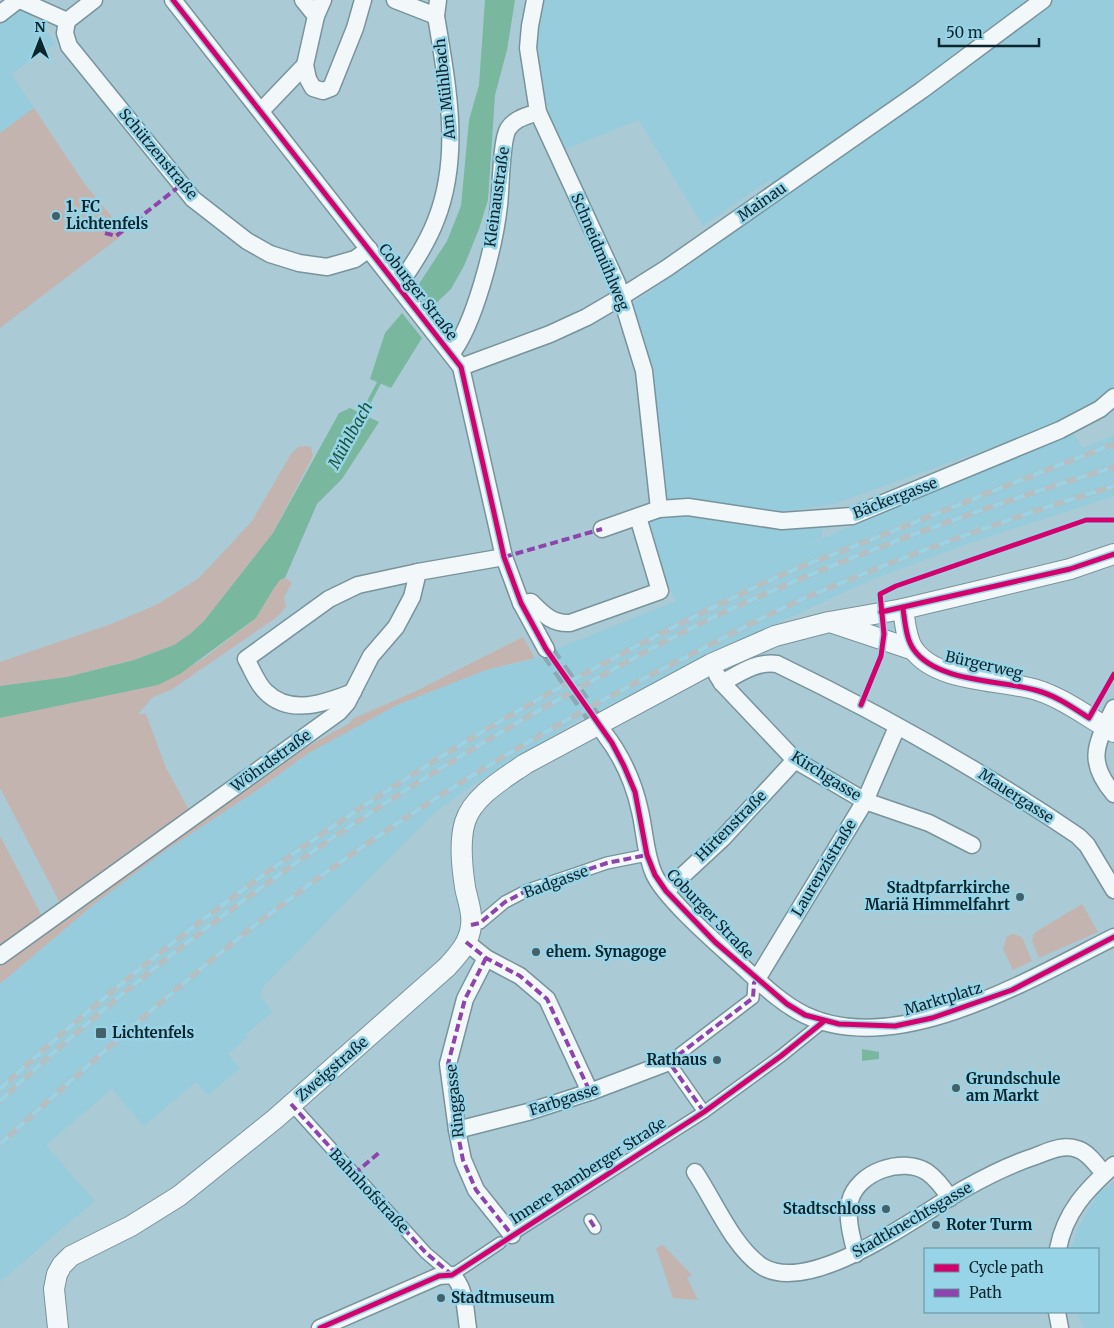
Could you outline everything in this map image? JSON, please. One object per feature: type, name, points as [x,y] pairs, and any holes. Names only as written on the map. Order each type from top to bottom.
[{"type":"street","points":[[0,14],[19,0],[67,21],[94,0]]},
{"type":"street","name":"Coburger Straße","points":[[173,0],[456,360],[504,557],[521,603],[546,649]]},
{"type":"street","points":[[303,0],[316,16]]},
{"type":"street","points":[[261,111],[304,65],[316,16],[323,0]]},
{"type":"street","points":[[304,65],[313,88],[323,91],[331,88],[355,28],[363,0]]},
{"type":"street","points":[[395,0],[437,8]]},
{"type":"street","name":"Schneidmühlweg","points":[[535,0],[528,48],[538,112],[622,297],[644,371],[659,509]]},
{"type":"street","name":"Mainau","points":[[456,360],[550,334],[587,317],[622,297],[667,268],[922,90],[1043,0]]},
{"type":"street","name":"Am Mühlbach","points":[[400,290],[436,220],[450,160],[451,127],[437,8]]},
{"type":"street","name":"Schützenstraße","points":[[67,21],[65,33],[70,46],[193,199],[247,241],[270,254],[299,263],[326,267],[355,259],[368,249]]},
{"type":"street","name":"Kleinaustraße","points":[[456,360],[492,245],[499,207],[505,135],[515,121],[538,112]]},
{"type":"street","name":"Bäckergasse","points":[[602,530],[659,509],[688,507],[782,520],[852,516],[1060,430],[1100,409],[1114,397]]},
{"type":"street","points":[[521,603],[531,602],[548,618],[560,624],[570,623],[660,591],[638,517]]},
{"type":"street","points":[[590,1092],[547,999],[520,976],[486,958],[469,933],[462,843],[465,820],[479,800],[500,781],[525,764],[711,664],[775,636],[828,622],[903,609],[1070,569],[1114,554]]},
{"type":"street","points":[[353,692],[314,706],[277,700],[265,692],[246,659],[329,600],[358,585],[504,557]]},
{"type":"street","name":"Wöhrdstraße","points":[[0,956],[339,712],[353,692],[371,656],[396,627],[412,597],[418,572]]},
{"type":"street","points":[[903,609],[908,635],[914,650]]},
{"type":"street","points":[[828,622],[914,650]]},
{"type":"street","name":"Bürgerweg","points":[[914,650],[933,666],[944,671],[1024,687],[1051,695],[1109,729]]},
{"type":"street","name":"Kirchgasse","points":[[711,664],[722,683],[795,760],[864,800],[929,823],[972,845]]},
{"type":"street","name":"Mauergasse","points":[[722,683],[758,664],[777,664],[861,705],[981,773],[1078,836],[1087,846],[1114,890]]},
{"type":"street","points":[[1114,708],[1109,729],[1097,740],[1096,763],[1101,778],[1114,794]]},
{"type":"street","name":"Laurenzistraße","points":[[757,979],[864,800],[897,727]]},
{"type":"street","name":"Coburger Straße","points":[[604,733],[624,766],[635,792],[647,855],[655,875],[666,891],[715,942],[757,979],[787,1004],[823,1022]]},
{"type":"street","name":"Hirtenstraße","points":[[666,891],[722,838],[795,760]]},
{"type":"street","name":"Badgasse","points":[[469,933],[505,902],[528,890],[607,864],[647,855]]},
{"type":"street","name":"Zweigstraße","points":[[58,1328],[54,1289],[57,1274],[62,1265],[71,1256],[132,1226],[164,1206],[214,1168],[291,1104],[447,967],[469,933]]},
{"type":"street","name":"Marktplatz","points":[[823,1022],[895,1026],[932,1018],[1012,990],[1114,937]]},
{"type":"street","name":"Ringgasse","points":[[486,958],[465,999],[448,1064],[456,1130],[463,1160],[476,1190],[508,1238]]},
{"type":"street","points":[[757,979],[754,983],[753,998],[669,1062],[704,1112],[781,1056],[823,1022]]},
{"type":"street","name":"Farbgasse","points":[[456,1130],[528,1112],[590,1092],[669,1062]]},
{"type":"street","name":"Bahnhofstraße","points":[[291,1104],[426,1253],[452,1275]]},
{"type":"street","name":"Innere Bamberger Straße","points":[[452,1275],[704,1112]]},
{"type":"street","name":"Stadtknechtsgasse","points":[[696,1172],[743,1249],[764,1268],[785,1272],[804,1272],[856,1254],[950,1198],[1016,1163],[1059,1148],[1078,1149],[1109,1170]]},
{"type":"street","points":[[856,1254],[849,1219],[850,1202],[854,1192],[870,1177],[893,1166],[916,1167],[927,1172],[950,1198]]},
{"type":"street","points":[[1058,1248],[1070,1213],[1085,1193],[1109,1170]]},
{"type":"street","points":[[320,1328],[439,1276],[452,1275],[458,1281],[463,1292],[468,1328]]},
{"type":"street","points":[[1057,1313],[1060,1328]]},
{"type":"shaded area","points":[[541,0],[1114,0],[1114,392],[1074,418],[834,504],[766,514],[663,501],[628,307],[783,196],[770,180],[703,226],[639,120],[561,151],[536,72],[535,41]]},
{"type":"shaded area","points":[[21,4],[56,43],[11,74],[34,108],[0,133],[0,20]]},
{"type":"shaded area","name":"1. FC Lichtenfels","points":[[34,108],[84,183],[125,233],[0,328],[0,133]]},
{"type":"shaded area","points":[[1074,434],[1083,448],[1114,435],[1114,496],[970,543],[871,580],[765,629],[577,721],[476,783],[435,812],[263,987],[260,996],[273,1012],[246,1034],[248,1037],[228,1054],[240,1068],[208,1095],[196,1082],[144,1126],[112,1089],[46,1145],[95,1201],[0,1282],[0,984],[93,905],[162,853],[262,787],[307,754],[397,705],[486,670],[527,661],[676,601],[666,582],[647,518],[689,510],[823,524],[822,538],[784,555],[1048,442]]},
{"type":"shaded area","points":[[298,447],[311,447],[313,456],[273,533],[204,621],[190,634],[174,645],[134,660],[67,677],[0,686],[0,662],[111,624],[158,604],[199,578],[252,521],[291,454]]},
{"type":"shaded area","points":[[285,578],[292,583],[284,597],[286,607],[277,617],[171,690],[153,697],[138,714],[146,714],[166,768],[189,810],[62,907],[0,788],[0,718],[158,685],[203,659],[256,618],[274,588],[280,580]]},
{"type":"shaded area","points":[[523,637],[535,658],[486,670],[397,705],[307,754],[262,787],[162,853],[93,905],[0,984],[0,966],[82,903],[269,771],[301,750],[350,723],[352,719],[414,692]]},
{"type":"shaded area","points":[[0,836],[43,918],[0,950]]},
{"type":"shaded area","points":[[1082,904],[1098,932],[1039,958],[1032,941],[1034,933]]},
{"type":"shaded area","points":[[1013,934],[1022,937],[1032,961],[1013,970],[1003,949],[1007,936]]},
{"type":"shaded area","points":[[1114,1182],[1114,1328],[1083,1328],[1077,1313],[1099,1313],[1099,1248],[1071,1248],[1078,1228],[1098,1193]]},
{"type":"shaded area","points":[[663,1245],[692,1275],[687,1278],[698,1300],[673,1298],[656,1248]]},
{"type":"water","points":[[485,0],[515,0],[507,50],[495,95],[488,200],[464,266],[451,289],[430,309],[415,290],[447,241],[461,206],[469,120],[479,85]]},
{"type":"water","points":[[402,313],[422,338],[391,388],[370,379],[385,333]]},
{"type":"water","points":[[350,408],[379,422],[342,479],[317,504],[285,578],[280,580],[274,588],[256,618],[180,674],[158,685],[0,718],[0,686],[67,677],[134,660],[174,645],[190,634],[204,621],[273,533],[339,413]]},
{"type":"water","points":[[862,1049],[879,1052],[879,1059],[862,1061]]},
{"type":"waterway","name":"Mühlbach","points":[[361,417],[381,379]]},
{"type":"tunnel","points":[[546,649],[604,733]]},
{"type":"railway","points":[[0,1089],[88,1012],[178,939],[272,869],[368,804],[466,742],[567,683],[670,629],[775,578],[1114,444]]},
{"type":"railway","points":[[0,1101],[129,989],[264,886],[405,790],[552,703],[694,627],[833,565],[1019,497],[1114,467]]},
{"type":"railway","points":[[0,1144],[157,1006],[254,926],[359,849],[523,745],[636,682],[807,597],[968,534],[1114,486]]},
{"type":"marked path","points":[[105,233],[116,236],[181,185]]},
{"type":"marked path","points":[[504,557],[602,529]]},
{"type":"marked path","points":[[471,925],[480,923],[505,902],[528,890],[607,863],[647,855]]},
{"type":"marked path","points":[[466,942],[486,958],[520,976],[547,999],[590,1092]]},
{"type":"marked path","points":[[486,958],[465,999],[448,1064],[463,1160],[476,1190],[512,1235]]},
{"type":"marked path","points":[[704,1112],[669,1062],[753,998],[754,983],[757,979]]},
{"type":"marked path","points":[[291,1104],[426,1253],[452,1275]]},
{"type":"marked path","points":[[354,1174],[380,1152]]},
{"type":"marked path","points":[[590,1220],[595,1228]]},
{"type":"cycle path","points":[[173,0],[461,367],[504,557],[521,603],[546,649],[612,743],[624,766],[635,792],[647,855],[655,875],[666,891],[715,942],[787,1004],[805,1015],[839,1024],[895,1026],[932,1018],[1012,990],[1114,937]]},
{"type":"cycle path","points":[[861,705],[881,656],[884,634],[880,594],[896,586],[1086,520],[1114,520]]},
{"type":"cycle path","points":[[881,612],[1070,569],[1114,554]]},
{"type":"cycle path","points":[[903,609],[906,630],[911,646],[924,660],[953,674],[1042,692],[1089,718],[1114,674]]},
{"type":"cycle path","points":[[320,1328],[439,1276],[452,1275],[704,1112],[781,1056],[823,1022]]},
{"type":"place","name":"1. FC Lichtenfels","points":[[56,216]]},
{"type":"place","name":"Stadtpfarrkirche Mariä Himmelfahrt","points":[[1020,897]]},
{"type":"place","name":"ehem. Synagoge","points":[[536,952]]},
{"type":"place","name":"Lichtenfels","points":[[101,1033]]},
{"type":"place","name":"Rathaus","points":[[717,1060]]},
{"type":"place","name":"Grundschule am Markt","points":[[956,1088]]},
{"type":"place","name":"Stadtschloss","points":[[886,1209]]},
{"type":"place","name":"Roter Turm","points":[[936,1225]]},
{"type":"place","name":"Stadtmuseum","points":[[441,1298]]}]
